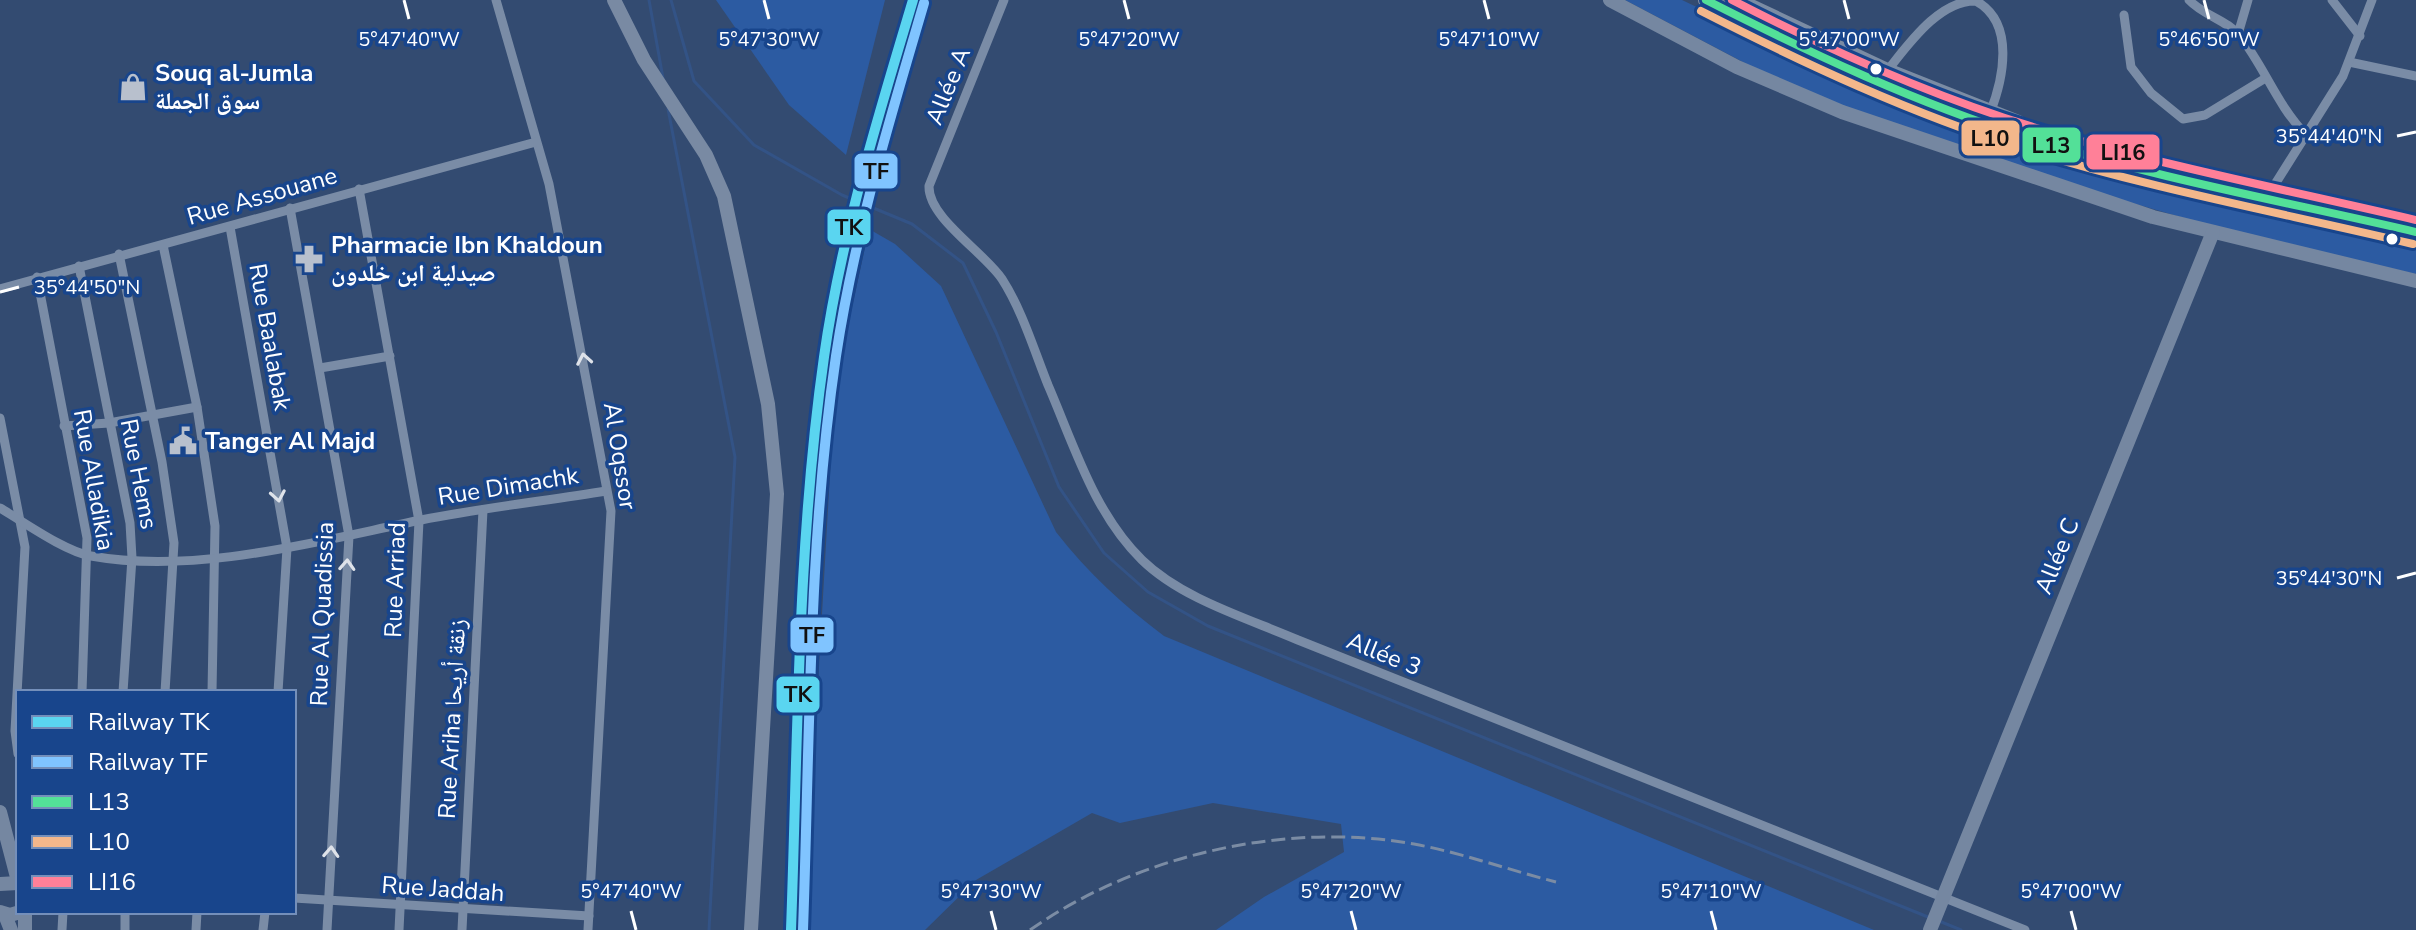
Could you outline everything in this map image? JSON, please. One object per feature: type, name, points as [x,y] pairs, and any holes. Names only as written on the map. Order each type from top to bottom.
[{"type":"highway","points":[[1706,0],[1846,68],[2026,137],[2147,171],[2416,232]]},
{"type":"highway","points":[[1736,0],[1887,71],[1990,113],[2098,147],[2416,221]]},
{"type":"main road","points":[[614,0],[644,60],[706,155],[732,225],[776,466],[751,930]]},
{"type":"street","name":"Al Oqssor","points":[[496,0],[545,165],[611,511],[588,930]]},
{"type":"street","name":"Allée A","points":[[929,186],[1004,0]]},
{"type":"street","points":[[1610,0],[1737,67],[1842,112],[2153,217],[2416,281]]},
{"type":"street","points":[[2189,0],[2201,13],[2238,34],[2290,118],[2306,135]]},
{"type":"street","points":[[2238,34],[2248,0]]},
{"type":"street","points":[[2332,0],[2360,36]]},
{"type":"street","points":[[2272,189],[2349,62],[2372,0]]},
{"type":"street","points":[[1887,71],[1929,23],[1965,1],[1986,3],[1999,33],[2004,63],[1990,113]]},
{"type":"street","points":[[2124,15],[2131,67],[2151,93],[2183,119],[2205,115],[2264,79]]},
{"type":"street","points":[[2349,62],[2416,76]]},
{"type":"street","name":"Rue Assouane","points":[[0,289],[536,142]]},
{"type":"street","name":"Allée 3","points":[[929,186],[929,198],[936,210],[977,249],[1003,281],[1097,498],[1144,562],[1208,601],[1298,640],[1941,900],[2025,930]]},
{"type":"street","name":"Rue Arriad","points":[[359,189],[419,521],[399,930]]},
{"type":"street","name":"Rue Al Quadissia","points":[[290,208],[349,536],[327,930]]},
{"type":"street","name":"Rue Baalabak","points":[[230,227],[287,548],[278,690]]},
{"type":"street","name":"Allée C","points":[[1930,930],[2213,232]]},
{"type":"street","points":[[163,245],[197,407],[215,526],[212,690]]},
{"type":"street","points":[[119,254],[153,415],[175,559],[165,690]]},
{"type":"street","name":"Rue Hems","points":[[79,266],[130,523],[132,558],[123,690]]},
{"type":"street","name":"Rue Alladikia","points":[[37,277],[88,555],[82,690]]},
{"type":"street","points":[[320,368],[390,356]]},
{"type":"street","points":[[64,426],[109,423],[197,407]]},
{"type":"street","points":[[0,418],[25,562],[17,690]]},
{"type":"street","name":"Rue Dimachk","points":[[0,508],[88,555],[216,558],[606,491]]},
{"type":"street","name":"Rue Ariha زنقة أريحا","points":[[462,930],[483,510]]},
{"type":"street","points":[[16,714],[16,739]]},
{"type":"street","points":[[0,812],[16,874]]},
{"type":"street","name":"Rue Jaddah","points":[[296,898],[400,907],[589,916]]},
{"type":"street","points":[[11,930],[12,913]]},
{"type":"street","points":[[12,913],[25,930]]},
{"type":"shaded area","points":[[716,0],[885,0],[846,155],[789,105]]},
{"type":"shaded area","points":[[1625,0],[1682,0],[1873,91],[2026,150],[2195,198],[2416,249],[2416,274],[2239,234],[2122,200],[1798,91]]},
{"type":"shaded area","points":[[869,229],[895,244],[941,286],[1056,532],[1107,588],[1164,636],[1874,930],[1216,930],[1264,897],[1344,852],[1341,824],[1213,803],[1120,823],[1092,813],[976,880],[925,930],[804,930],[835,386]]},
{"type":"waterway","points":[[649,0],[663,78]]},
{"type":"waterway","points":[[671,0],[694,81],[754,145],[842,195],[912,224],[963,263],[996,332],[1059,487],[1104,553],[1148,592],[1208,626],[1928,917]]},
{"type":"waterway","points":[[668,109],[735,457],[709,930]]},
{"type":"waterway","points":[[1939,921],[1961,930]]},
{"type":"railway","points":[[798,930],[813,604],[828,410],[849,294],[924,0]]},
{"type":"railway","points":[[1030,930],[1072,904],[1117,882],[1214,850],[1264,841],[1315,837],[1365,838],[1414,844],[1556,882]]},
{"type":"rail line","name":"TK","points":[[791,930],[797,715],[808,500],[824,357],[850,222],[913,0]]},
{"type":"rail line","name":"TF","points":[[803,930],[815,570],[836,356],[863,222],[924,3]]},
{"type":"transit line","name":"L13","points":[[1706,0],[1864,76],[2028,138],[2173,177],[2416,232]]},
{"type":"transit line","name":"LI16","points":[[1732,0],[1880,70],[1956,101],[2033,127],[2176,165],[2416,220]]},
{"type":"transit line","name":"L10","points":[[1701,11],[1860,87],[2024,149],[2169,188],[2413,244]]},
{"type":"place","name":"Souq al-Jumla سوق الجملة","points":[[133,87]]},
{"type":"place","name":"Pharmacie Ibn Khaldoun صيدلية ابن خلدون","points":[[309,259]]},
{"type":"place","name":"Tanger Al Majd","points":[[183,441]]}]
